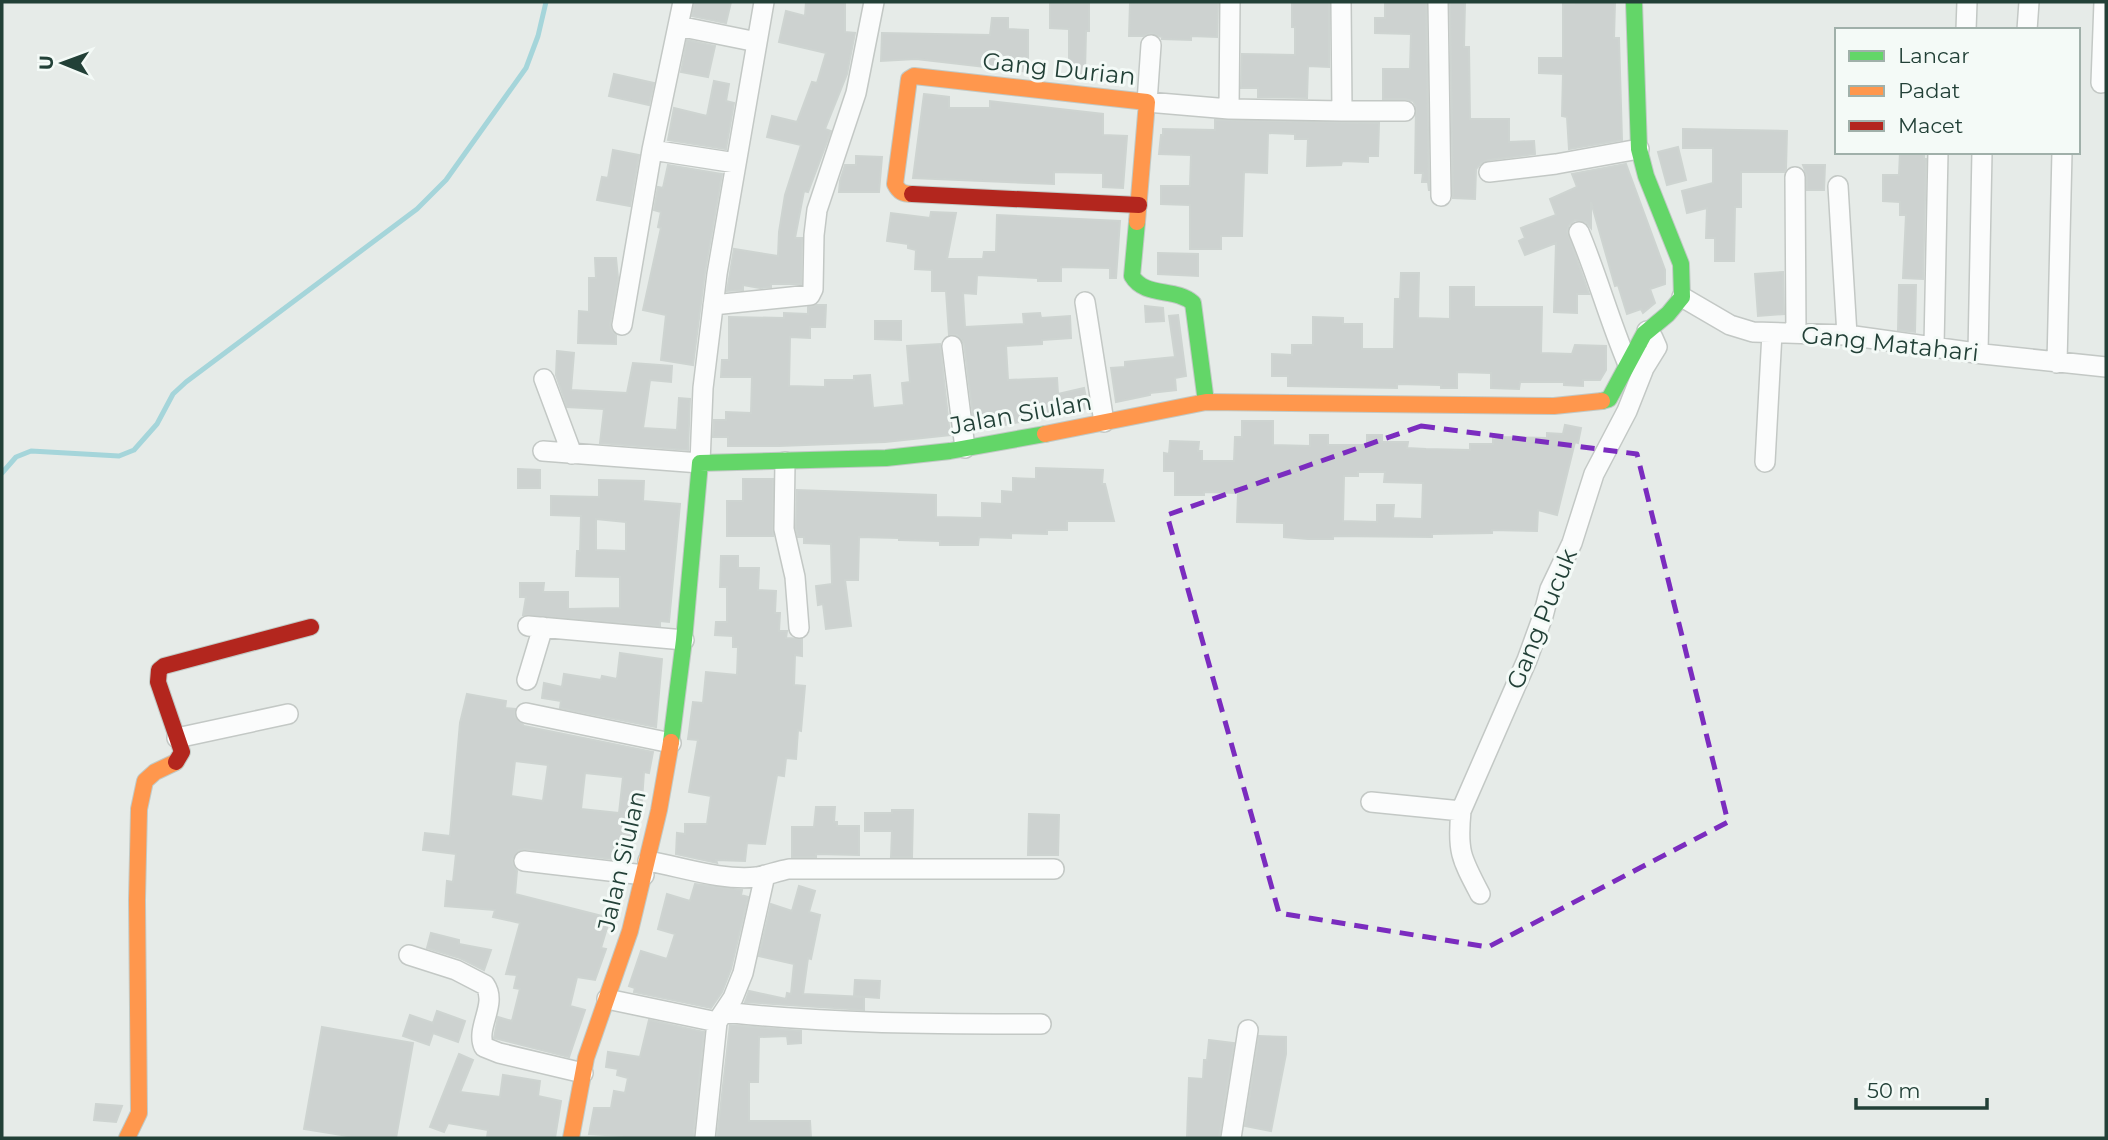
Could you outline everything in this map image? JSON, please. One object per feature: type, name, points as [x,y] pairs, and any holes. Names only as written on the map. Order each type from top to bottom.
[{"type":"street","points":[[622,326],[652,150],[682,2]]},
{"type":"street","points":[[543,451],[699,463],[703,388],[713,305],[764,2]]},
{"type":"street","points":[[713,305],[810,295],[813,289],[817,210],[856,93],[874,2]]},
{"type":"street","points":[[1229,109],[1230,2]]},
{"type":"street","points":[[1341,2],[1342,111]]},
{"type":"street","points":[[1438,2],[1441,196]]},
{"type":"street","points":[[1634,2],[1639,149],[1646,176],[1681,264],[1682,298]]},
{"type":"street","points":[[1966,28],[1967,2]]},
{"type":"street","points":[[2028,28],[2029,2]]},
{"type":"street","points":[[2101,83],[2104,2]]},
{"type":"street","points":[[678,26],[757,42]]},
{"type":"street","points":[[1151,45],[1147,102],[1229,109],[1405,111]]},
{"type":"street","name":"Gang Durian","points":[[1139,205],[904,194],[895,184],[907,83],[914,76],[1147,102],[1139,205],[1132,276],[1140,288],[1182,294],[1189,297],[1193,303],[1206,402]]},
{"type":"street","points":[[1489,172],[1556,164],[1639,149]]},
{"type":"street","points":[[652,150],[736,163]]},
{"type":"street","points":[[1934,346],[1938,154]]},
{"type":"street","points":[[1978,353],[1982,154]]},
{"type":"street","points":[[2057,363],[2062,154]]},
{"type":"street","points":[[1795,177],[1796,333]]},
{"type":"street","points":[[1838,186],[1847,335]]},
{"type":"street","points":[[1579,232],[1627,362]]},
{"type":"street","name":"Gang Matahari","points":[[1682,298],[1730,325],[1753,332],[1847,335],[2106,368]]},
{"type":"street","name":"Jalan Siulan","points":[[570,1138],[591,1040],[630,931],[646,868],[671,743],[684,640],[699,463],[911,456],[1206,402],[1554,406],[1592,403],[1609,399],[1627,362],[1652,337],[1682,298]]},
{"type":"street","points":[[1085,302],[1104,422]]},
{"type":"street","points":[[1765,462],[1772,333]]},
{"type":"street","name":"Gang Pucuk","points":[[1461,811],[1527,660],[1550,589],[1572,543],[1594,474],[1627,411],[1644,368],[1657,347],[1652,337]]},
{"type":"street","points":[[952,346],[965,448]]},
{"type":"street","points":[[544,379],[572,454]]},
{"type":"street","points":[[785,462],[784,528],[795,577],[799,628]]},
{"type":"street","points":[[128,1138],[139,1113],[136,914],[139,809],[146,778],[151,773],[176,763],[182,752],[158,682],[159,670],[164,666],[311,626]]},
{"type":"street","points":[[527,680],[536,626],[684,640]]},
{"type":"street","points":[[526,713],[671,743]]},
{"type":"street","points":[[177,738],[288,714]]},
{"type":"street","points":[[1371,802],[1461,811],[1461,855],[1480,894]]},
{"type":"street","points":[[524,861],[742,877],[789,869],[1054,869]]},
{"type":"street","points":[[705,1138],[720,1017],[733,998],[744,973],[765,875]]},
{"type":"street","points":[[409,955],[456,970],[485,985],[489,1003],[481,1039],[484,1047],[583,1073]]},
{"type":"street","points":[[607,999],[720,1017],[917,1024],[1041,1024]]},
{"type":"street","points":[[1231,1138],[1248,1030]]},
{"type":"highlighted area","points":[[1421,426],[1637,454],[1728,822],[1488,947],[1279,913],[1167,515]]},
{"type":"building","points":[[695,2],[731,2],[726,23],[692,16]]},
{"type":"building","points":[[806,2],[845,2],[845,32],[855,33],[847,74],[825,129],[831,131],[808,192],[804,191],[795,238],[802,238],[801,284],[771,284],[771,287],[760,288],[743,285],[743,290],[727,291],[734,249],[778,256],[785,195],[801,145],[767,137],[772,116],[797,122],[812,82],[817,83],[826,53],[779,42],[786,11],[805,16]]},
{"type":"building","points":[[1218,2],[1217,37],[1191,36],[1191,40],[1162,39],[1151,33],[1129,36],[1130,3]]},
{"type":"building","points":[[1292,2],[1329,2],[1329,67],[1308,66],[1307,98],[1258,97],[1258,88],[1241,88],[1242,54],[1295,55]]},
{"type":"building","points":[[1385,2],[1426,2],[1429,191],[1428,182],[1422,182],[1423,173],[1415,173],[1416,106],[1413,101],[1406,99],[1383,99],[1383,69],[1410,69],[1411,34],[1375,33],[1375,18],[1385,18]]},
{"type":"building","points":[[1450,2],[1465,2],[1464,47],[1469,47],[1470,119],[1509,119],[1509,142],[1534,141],[1535,154],[1481,163],[1476,169],[1475,199],[1453,198]]},
{"type":"building","points":[[1615,2],[1614,38],[1619,38],[1622,140],[1569,149],[1567,117],[1562,116],[1563,74],[1539,73],[1539,58],[1563,58],[1563,4]]},
{"type":"building","points":[[1050,3],[1089,4],[1085,73],[1069,73],[1069,29],[1050,28]]},
{"type":"building","points":[[992,18],[1008,18],[1008,29],[1028,30],[1028,72],[916,59],[881,61],[882,33],[990,35]]},
{"type":"building","points":[[687,40],[715,46],[708,77],[681,72]]},
{"type":"building","points":[[614,74],[654,83],[649,105],[609,96]]},
{"type":"building","points":[[714,81],[729,84],[726,101],[734,103],[726,149],[668,140],[674,108],[707,116]]},
{"type":"building","points":[[924,94],[949,97],[949,108],[990,108],[990,101],[1103,114],[1103,135],[1127,136],[1123,188],[1103,187],[1103,173],[1054,172],[1054,184],[913,178]]},
{"type":"building","points":[[1215,120],[1379,123],[1378,156],[1368,156],[1368,162],[1342,161],[1341,165],[1307,166],[1308,139],[1295,139],[1295,134],[1268,133],[1267,173],[1244,172],[1242,236],[1221,236],[1221,249],[1190,249],[1190,205],[1161,204],[1161,186],[1190,186],[1191,155],[1159,154],[1161,135],[1163,129],[1215,130]]},
{"type":"building","points":[[1683,129],[1787,131],[1784,172],[1741,172],[1741,207],[1735,207],[1734,261],[1715,261],[1715,238],[1706,238],[1707,208],[1687,213],[1682,191],[1713,183],[1713,148],[1683,148]]},
{"type":"building","points":[[1678,147],[1686,180],[1667,185],[1658,152]]},
{"type":"building","points":[[613,150],[639,155],[630,206],[597,200],[602,177],[608,178]]},
{"type":"building","points":[[1900,154],[1924,154],[1923,279],[1903,278],[1906,215],[1900,215],[1900,202],[1883,201],[1883,175],[1899,175]]},
{"type":"building","points":[[856,156],[882,157],[879,192],[839,192],[845,165],[856,165]]},
{"type":"building","points":[[1626,164],[1665,270],[1665,284],[1650,289],[1655,303],[1643,313],[1641,309],[1627,314],[1618,285],[1615,286],[1591,202],[1591,228],[1586,222],[1575,220],[1567,231],[1589,294],[1577,294],[1577,313],[1554,312],[1556,243],[1525,255],[1519,241],[1525,238],[1521,228],[1556,215],[1550,199],[1577,187],[1572,174]]},
{"type":"building","points":[[668,165],[722,174],[693,365],[661,360],[666,315],[643,310],[661,228],[658,227],[661,212],[654,210],[658,187],[663,188]]},
{"type":"building","points":[[1803,165],[1825,165],[1824,190],[1807,190],[1807,176]]},
{"type":"building","points":[[931,212],[956,213],[947,259],[983,259],[984,252],[996,252],[997,215],[1120,221],[1116,278],[1110,278],[1110,268],[1061,267],[1061,281],[977,275],[976,294],[963,293],[965,327],[1024,324],[1023,314],[1040,313],[1041,318],[1070,316],[1071,338],[1042,340],[1042,344],[1006,346],[1008,380],[1057,378],[1058,394],[1084,388],[1088,408],[975,431],[964,344],[957,335],[949,335],[946,291],[932,291],[932,270],[915,269],[916,250],[908,248],[908,244],[887,241],[891,213],[930,218]]},
{"type":"building","points":[[1158,253],[1198,254],[1198,276],[1158,274]]},
{"type":"building","points":[[595,258],[616,258],[618,278],[610,324],[616,335],[616,344],[578,343],[579,311],[589,312],[589,278],[596,278]]},
{"type":"building","points":[[1783,272],[1784,314],[1758,316],[1755,274]]},
{"type":"building","points":[[1401,273],[1419,273],[1418,318],[1450,319],[1450,287],[1474,287],[1474,307],[1542,307],[1541,353],[1572,354],[1575,345],[1606,346],[1606,370],[1600,380],[1583,380],[1583,386],[1564,385],[1564,382],[1520,382],[1519,389],[1491,388],[1491,373],[1457,372],[1457,388],[1397,384],[1397,388],[1288,386],[1288,376],[1272,376],[1272,354],[1292,355],[1292,345],[1313,345],[1313,317],[1343,318],[1343,324],[1362,324],[1362,349],[1394,349],[1395,299],[1400,299]]},
{"type":"building","points":[[1899,285],[1916,285],[1915,332],[1898,330]]},
{"type":"building","points":[[826,305],[825,327],[810,327],[810,338],[790,337],[789,386],[825,387],[825,380],[854,380],[854,376],[870,375],[873,408],[904,405],[902,383],[910,382],[907,346],[940,344],[950,435],[885,442],[779,446],[728,446],[728,437],[713,437],[714,420],[726,420],[726,412],[751,413],[752,377],[721,377],[722,360],[729,360],[729,317],[784,318],[784,313],[808,314],[808,307]]},
{"type":"building","points":[[1145,306],[1163,308],[1164,321],[1146,322]]},
{"type":"building","points":[[1178,315],[1186,376],[1175,378],[1176,390],[1150,393],[1116,402],[1111,368],[1125,367],[1125,362],[1175,357],[1169,316]]},
{"type":"building","points":[[875,321],[901,321],[901,340],[875,339]]},
{"type":"building","points":[[557,351],[574,353],[571,390],[627,393],[633,363],[672,366],[671,382],[650,380],[643,428],[677,430],[679,398],[690,399],[688,450],[600,443],[604,409],[567,407],[556,375]]},
{"type":"building","points":[[1242,421],[1273,421],[1273,445],[1310,446],[1310,435],[1328,435],[1328,445],[1367,445],[1367,435],[1382,435],[1382,442],[1408,442],[1407,448],[1470,450],[1470,444],[1493,444],[1493,437],[1547,438],[1547,433],[1563,434],[1565,425],[1581,428],[1557,515],[1538,510],[1537,531],[1492,530],[1492,533],[1432,534],[1432,537],[1284,537],[1284,523],[1237,522],[1238,493],[1175,495],[1175,471],[1164,471],[1164,453],[1169,454],[1170,441],[1199,442],[1198,451],[1202,451],[1202,461],[1234,461],[1235,437],[1242,437]],"holes":[[[1358,472],[1385,472],[1384,482],[1423,483],[1422,519],[1393,518],[1394,505],[1377,505],[1377,522],[1343,521],[1344,476],[1358,476]]]},
{"type":"building","points":[[1036,468],[1103,470],[1102,484],[1105,484],[1114,521],[1067,521],[1067,530],[1047,530],[1047,534],[1011,533],[1011,538],[979,537],[978,545],[940,545],[940,541],[859,537],[858,580],[845,580],[851,626],[826,629],[823,604],[818,605],[816,586],[832,584],[831,544],[804,543],[804,537],[798,537],[797,490],[936,495],[936,517],[982,518],[982,503],[1002,504],[1002,491],[1013,492],[1013,478],[1036,479]]},
{"type":"building","points":[[518,469],[540,470],[540,488],[518,488]]},
{"type":"building","points":[[743,479],[773,479],[773,536],[727,536],[727,501],[743,501]]},
{"type":"building","points":[[599,480],[644,481],[643,501],[680,504],[669,622],[660,621],[660,626],[523,615],[526,597],[520,597],[520,583],[544,583],[543,592],[568,592],[568,609],[620,608],[620,577],[576,576],[581,516],[551,515],[551,496],[599,497]],"holes":[[[596,519],[626,522],[626,551],[596,550]]]},
{"type":"building","points":[[721,556],[738,556],[738,568],[759,568],[758,590],[776,591],[775,613],[780,613],[779,631],[787,631],[786,638],[802,639],[802,656],[795,655],[794,685],[805,686],[796,759],[786,758],[784,776],[777,775],[765,844],[747,843],[745,861],[716,860],[717,863],[676,854],[677,833],[685,834],[685,824],[707,824],[711,796],[689,792],[698,740],[688,739],[693,702],[703,703],[706,672],[737,675],[738,647],[733,647],[733,636],[715,635],[716,622],[727,622],[727,587],[720,587]]},
{"type":"building","points":[[620,653],[662,659],[656,727],[560,708],[561,701],[542,698],[544,683],[562,687],[564,674],[601,680],[602,676],[617,679]]},
{"type":"building","points":[[467,694],[506,701],[505,708],[515,709],[515,717],[524,726],[653,752],[649,773],[644,772],[641,815],[630,861],[525,849],[519,850],[512,859],[517,871],[515,894],[610,918],[601,948],[606,949],[595,980],[577,977],[570,1006],[585,1010],[569,1057],[494,1038],[498,1017],[512,1021],[520,989],[514,988],[517,975],[506,974],[520,923],[493,917],[495,910],[445,906],[447,881],[453,882],[456,854],[423,850],[425,833],[450,836],[460,723]],"holes":[[[515,761],[548,765],[543,801],[511,796]],[[585,773],[623,777],[619,813],[581,809]]]},
{"type":"building","points":[[816,807],[835,807],[834,822],[837,822],[837,826],[859,826],[859,855],[816,854],[816,857],[792,857],[792,827],[814,827]]},
{"type":"building","points":[[892,810],[913,810],[912,857],[891,857],[892,831],[865,831],[865,813],[892,813]]},
{"type":"building","points":[[1029,814],[1059,815],[1058,855],[1028,855]]},
{"type":"building","points":[[695,884],[742,890],[741,895],[748,897],[731,969],[722,992],[711,1008],[634,992],[635,988],[629,986],[641,951],[667,959],[675,934],[658,929],[667,894],[690,901]]},
{"type":"building","points":[[799,886],[815,891],[809,912],[820,915],[811,959],[808,958],[803,994],[864,997],[864,1010],[745,1002],[749,991],[786,999],[787,993],[791,994],[794,964],[759,956],[771,904],[792,911]]},
{"type":"building","points":[[431,933],[459,940],[459,944],[491,950],[484,970],[460,958],[427,948]]},
{"type":"building","points":[[855,980],[880,981],[879,998],[854,996]]},
{"type":"building","points":[[437,1011],[465,1021],[458,1042],[433,1033],[429,1045],[403,1036],[410,1015],[433,1023]]},
{"type":"building","points":[[649,1020],[704,1032],[693,1138],[621,1138],[622,1136],[589,1134],[594,1108],[611,1108],[614,1091],[625,1093],[628,1078],[617,1075],[618,1069],[606,1067],[608,1052],[640,1057]]},
{"type":"building","points":[[730,1025],[801,1031],[801,1043],[788,1044],[787,1036],[759,1037],[758,1082],[749,1082],[749,1121],[810,1121],[811,1138],[717,1138]]},
{"type":"building","points":[[322,1027],[413,1043],[396,1138],[360,1138],[304,1129]]},
{"type":"building","points":[[1259,1036],[1286,1037],[1286,1054],[1271,1131],[1245,1126]]},
{"type":"building","points":[[1209,1040],[1234,1043],[1219,1138],[1187,1138],[1189,1078],[1203,1079]]},
{"type":"building","points":[[459,1054],[473,1060],[460,1092],[500,1097],[503,1075],[540,1081],[538,1096],[561,1101],[555,1138],[487,1138],[488,1130],[448,1123],[444,1132],[430,1127]]},
{"type":"building","points":[[96,1104],[122,1106],[116,1122],[94,1120]]},
{"type":"waterway","points":[[2,473],[16,457],[31,451],[119,456],[134,450],[157,424],[173,394],[186,382],[417,209],[446,180],[526,68],[538,36],[546,2]]},
{"type":"traffic: fast","points":[[1602,401],[1609,399],[1644,334],[1668,314],[1682,297],[1681,264],[1646,176],[1639,149],[1634,2]]},
{"type":"traffic: fast","points":[[1137,222],[1132,276],[1144,287],[1178,295],[1193,303],[1206,402]]},
{"type":"traffic: fast","points":[[671,742],[684,640],[700,463],[886,458],[950,451],[1045,434]]},
{"type":"traffic: slow","points":[[912,194],[902,192],[895,184],[909,79],[914,76],[1147,102],[1137,222]]},
{"type":"traffic: slow","points":[[1045,434],[1206,402],[1554,406],[1602,401]]},
{"type":"traffic: slow","points":[[571,1138],[586,1058],[630,931],[659,810],[671,742]]},
{"type":"traffic: slow","points":[[127,1138],[139,1113],[139,809],[145,781],[155,772],[176,762]]},
{"type":"traffic: jam","points":[[912,194],[1139,205]]},
{"type":"traffic: jam","points":[[176,762],[182,752],[158,682],[159,670],[164,666],[311,627]]}]
